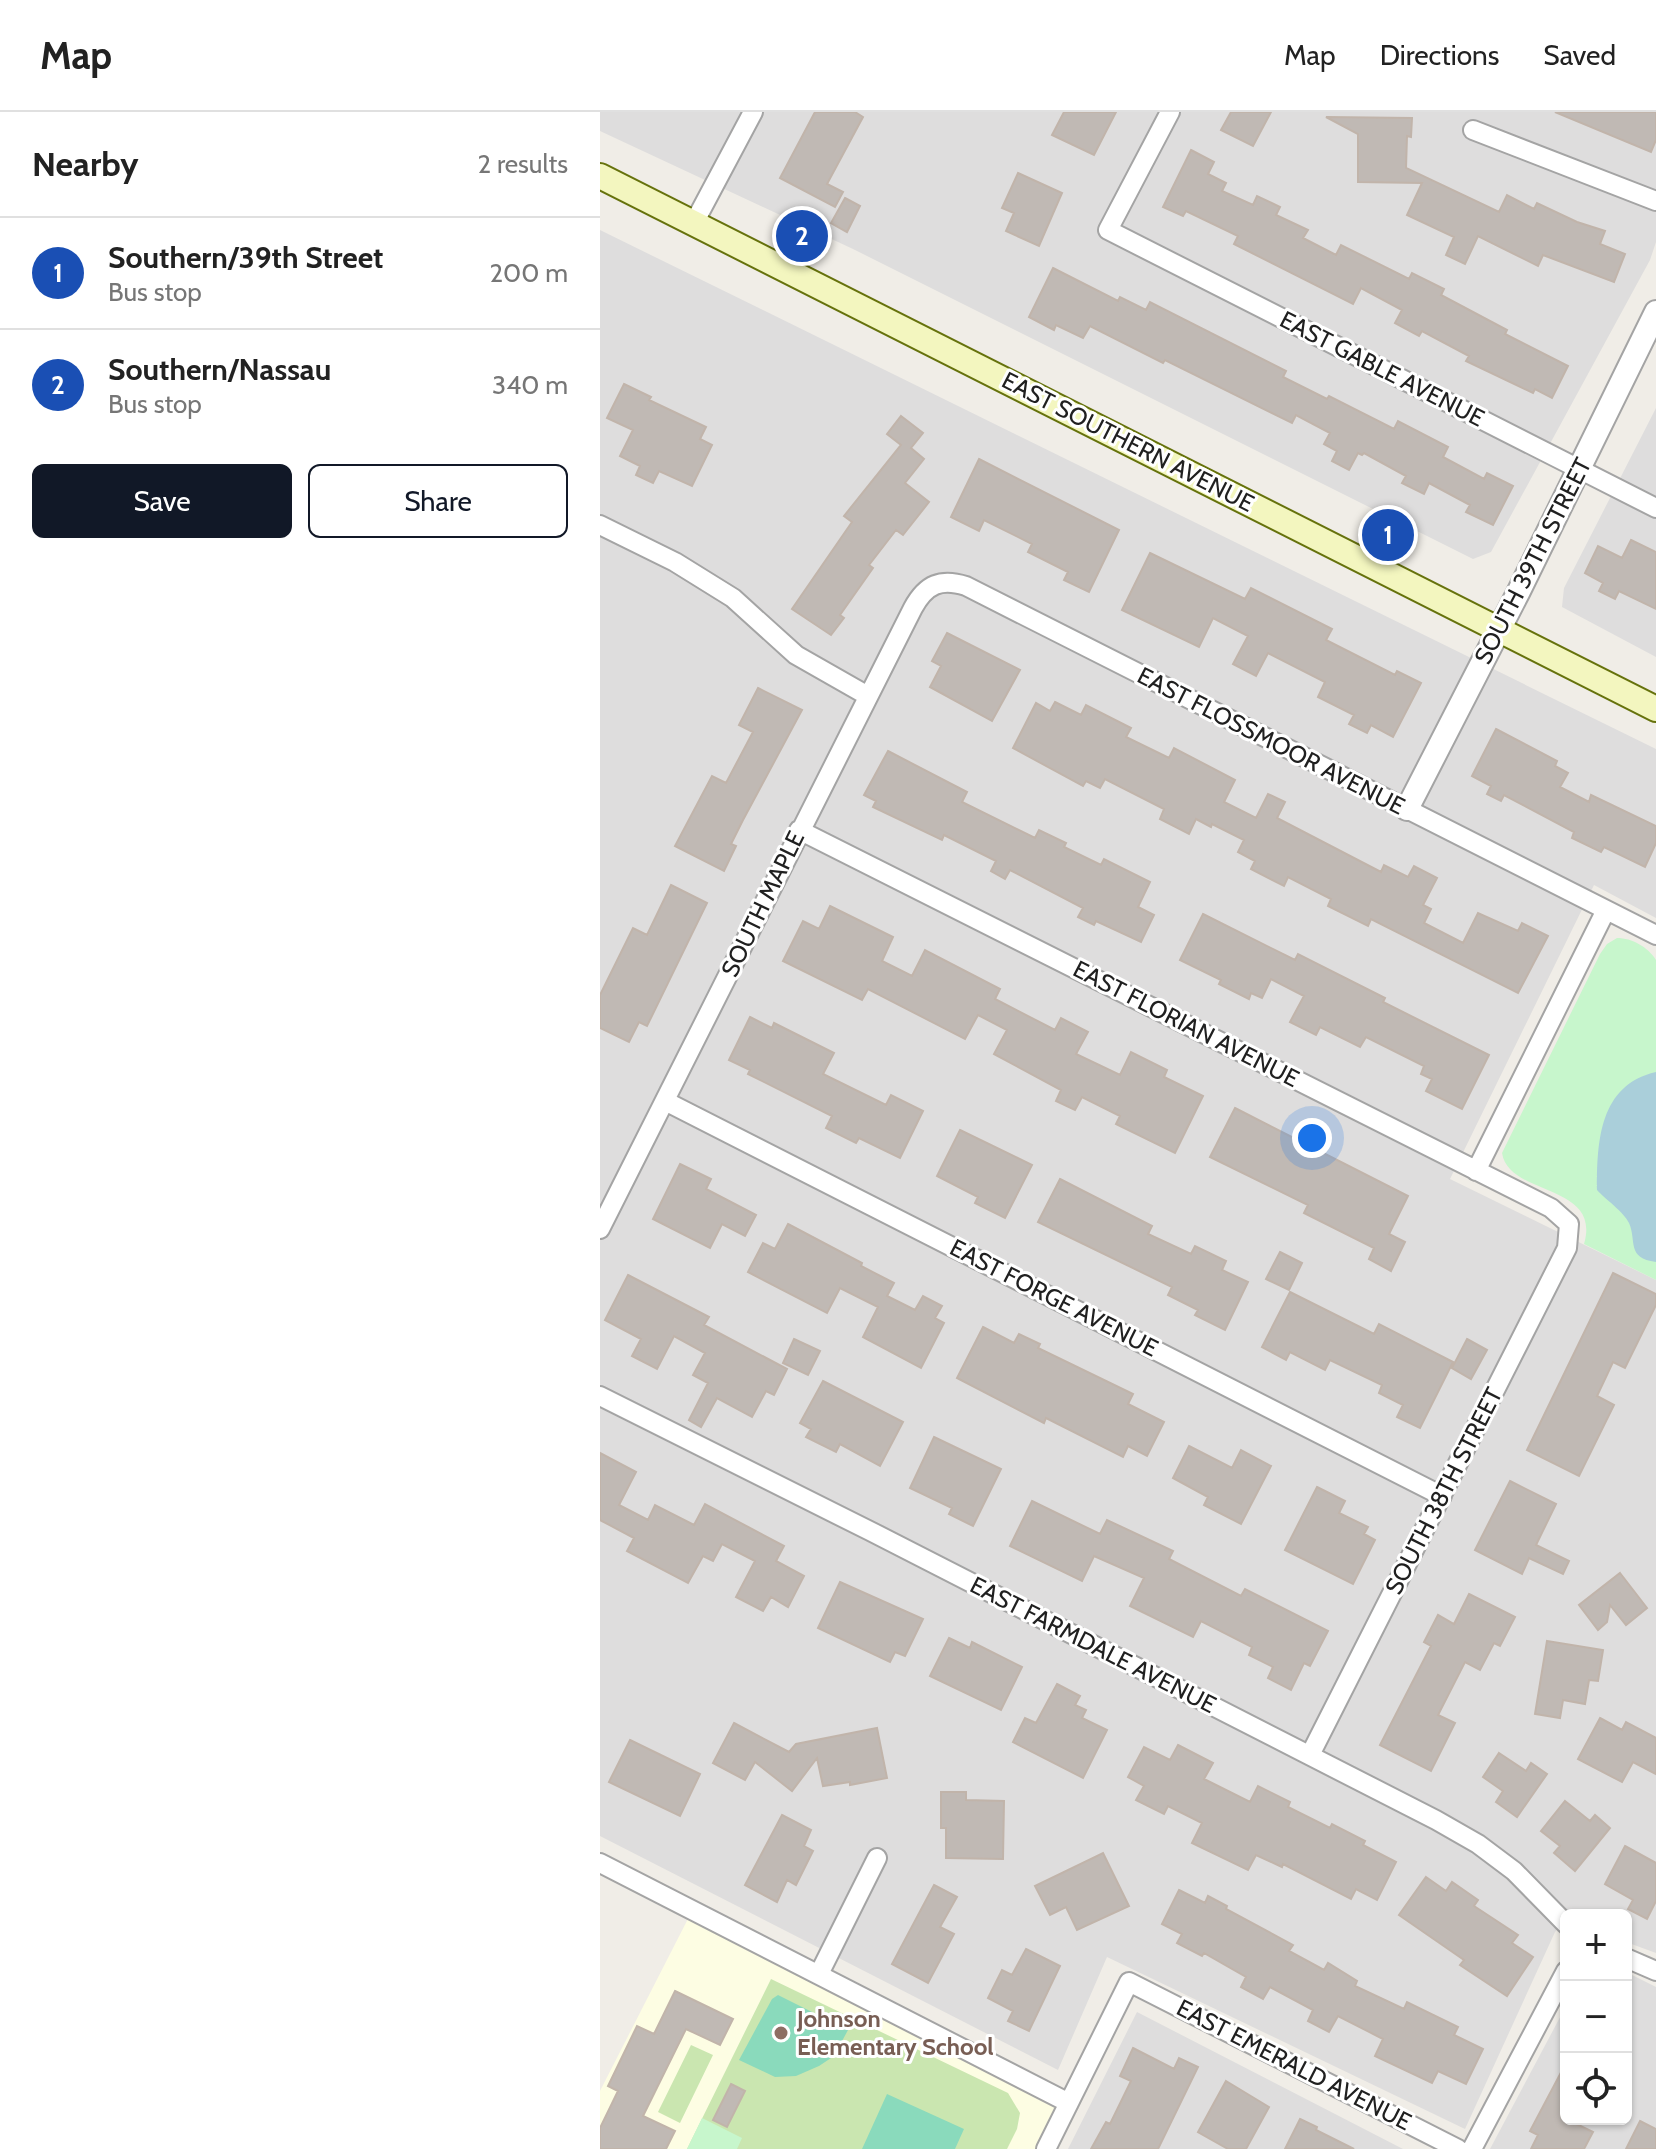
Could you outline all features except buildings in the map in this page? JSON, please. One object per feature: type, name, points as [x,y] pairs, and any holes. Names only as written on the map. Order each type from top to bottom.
[{"type":"main road","name":"EAST SOUTHERN AVENUE","points":[[600,176],[1656,709]]},
{"type":"street","points":[[694,223],[753,112]]},
{"type":"street","name":"EAST GABLE AVENUE","points":[[1170,112],[1108,230],[1656,508]]},
{"type":"street","points":[[1473,130],[1656,201]]},
{"type":"street","name":"SOUTH 39TH STREET","points":[[1407,809],[1500,630],[1656,312]]},
{"type":"street","points":[[600,525],[675,562],[733,598],[796,655],[868,696]]},
{"type":"street","name":"EAST FLOSSMOOR AVENUE","points":[[933,584],[944,581],[966,586],[1656,935]]},
{"type":"street","name":"SOUTH MAPLE","points":[[600,1229],[913,608],[933,584]]},
{"type":"street","name":"EAST FLORIAN AVENUE","points":[[799,830],[1551,1208],[1569,1224]]},
{"type":"street","points":[[1476,1171],[1606,910]]},
{"type":"street","name":"EAST FORGE AVENUE","points":[[665,1101],[1442,1496]]},
{"type":"street","name":"SOUTH 38TH STREET","points":[[1310,1755],[1567,1248],[1569,1224]]},
{"type":"street","name":"EAST FARMDALE AVENUE","points":[[600,1396],[1310,1755],[1478,1844],[1514,1871],[1560,1918]]},
{"type":"street","points":[[819,1974],[877,1858]]},
{"type":"street","points":[[600,1863],[1069,2103],[1046,2149]]},
{"type":"street","points":[[1632,1961],[1656,1971]]},
{"type":"street","points":[[1472,2149],[1561,1981]]},
{"type":"street","name":"EAST EMERALD AVENUE","points":[[1069,2103],[1129,1982],[1458,2149]]},
{"type":"shaded area","points":[[600,112],[1656,112],[1656,242],[1650,260],[1491,552],[1473,559],[853,249],[600,131]]},
{"type":"shaded area","points":[[600,230],[1656,749],[1656,918],[1594,885],[1450,1179],[1656,1280],[1656,1953],[1632,1944],[1632,1909],[1560,1909],[1560,1926],[1465,2129],[1107,1957],[1058,2070],[600,1836]]},
{"type":"shaded area","points":[[1656,408],[1656,657],[1562,607],[1564,588]]},
{"type":"shaded area","name":"Johnson Elementary School","points":[[692,1911],[1069,2103],[1046,2149],[600,2149],[600,2091]]},
{"type":"shaded area","points":[[1632,1975],[1656,1987],[1656,2149],[1490,2149],[1560,2017],[1560,2125],[1632,2125]]},
{"type":"shaded area","points":[[1137,2012],[1403,2149],[1068,2149]]},
{"type":"green space","points":[[1617,938],[1639,944],[1656,960],[1656,1280],[1584,1244],[1586,1224],[1580,1210],[1568,1200],[1520,1177],[1508,1167],[1502,1153],[1600,954],[1607,944]]},
{"type":"green space","points":[[771,1979],[1008,2093],[1020,2113],[1017,2129],[1007,2149],[687,2149]]},
{"type":"green space","points":[[778,1995],[848,2030],[834,2056],[796,2076],[775,2077],[739,2060],[772,1999]]},
{"type":"green space","points":[[691,2045],[713,2055],[680,2123],[658,2112]]},
{"type":"green space","points":[[887,2094],[964,2129],[955,2149],[862,2149]]},
{"type":"green space","points":[[702,2118],[742,2138],[737,2149],[687,2149]]},
{"type":"water","points":[[1656,1072],[1656,1262],[1636,1253],[1627,1219],[1597,1190],[1601,1135],[1612,1102],[1637,1079]]},
{"type":"place","name":"Southern/Nassau","points":[[802,236]]},
{"type":"place","name":"Southern/39th Street","points":[[1388,535]]},
{"type":"place","name":"Johnson Elementary School","points":[[781,2033]]}]
